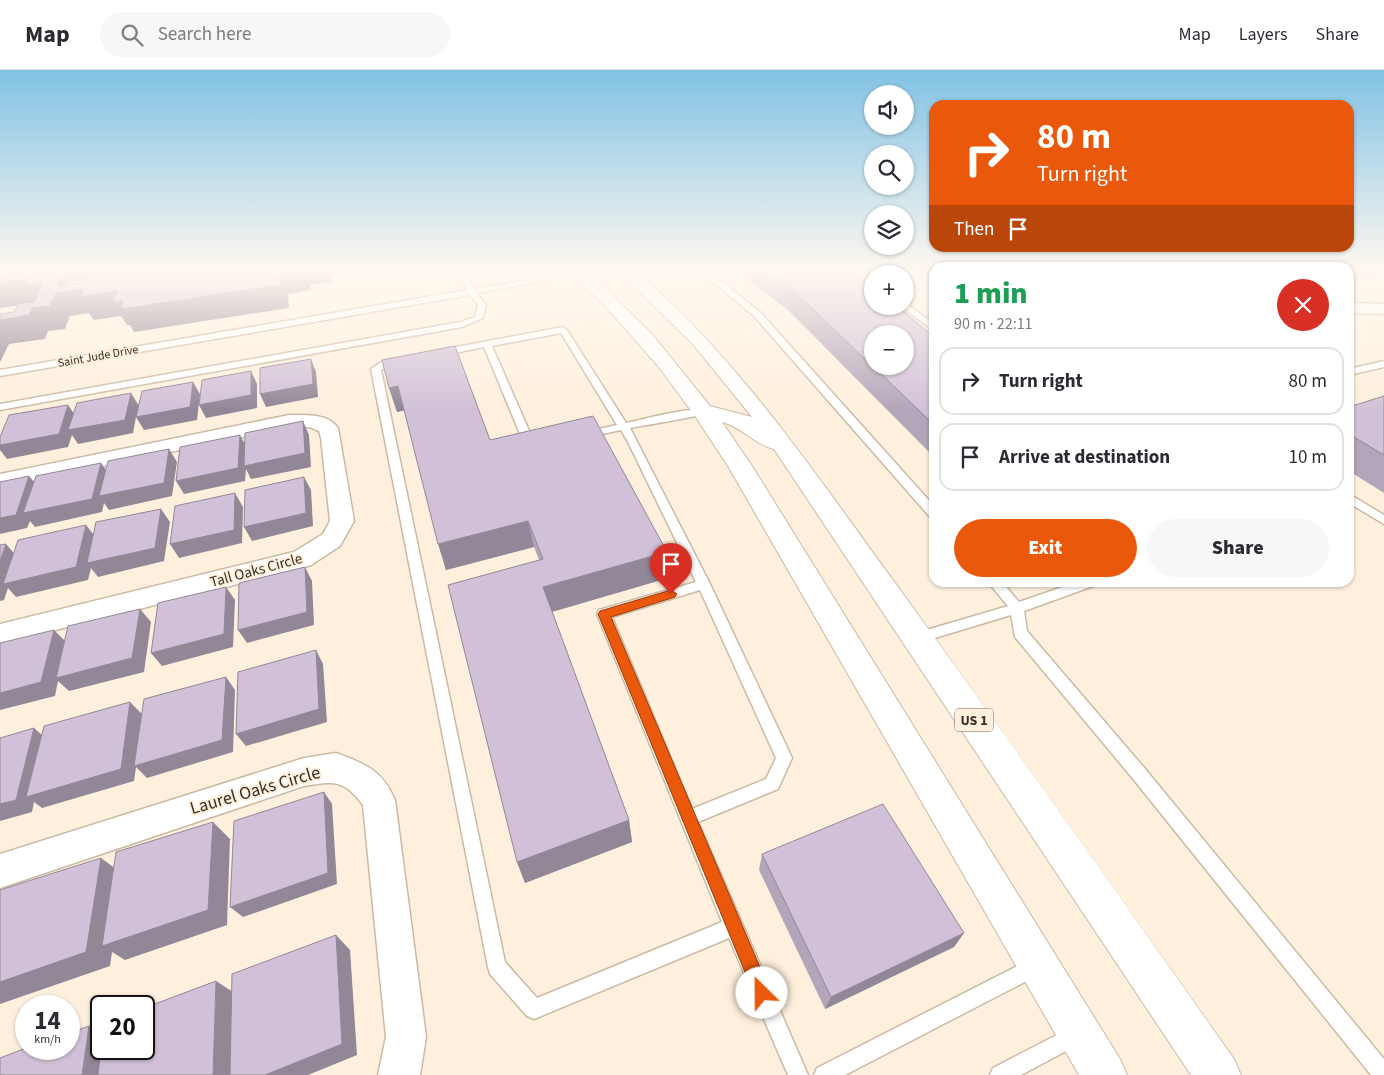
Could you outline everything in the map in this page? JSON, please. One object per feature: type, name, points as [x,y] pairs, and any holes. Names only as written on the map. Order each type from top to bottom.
[{"type":"main road","points":[[625,316],[706,412],[1104,1075]]},
{"type":"main road","name":"US 1","points":[[674,316],[689,329],[725,369],[786,450],[918,638],[1218,1075]]},
{"type":"main road","points":[[706,412],[741,420],[786,450]]},
{"type":"street","name":"Tall Oaks Circle","points":[[0,481],[289,422],[312,421],[328,428],[342,521],[332,540],[302,559],[0,634]]},
{"type":"street","name":"Laurel Oaks Circle","points":[[0,870],[304,772],[336,767],[364,780],[379,800],[406,1037],[399,1075]]},
{"type":"lane","name":"Saint Jude Drive","points":[[0,373],[333,316]]},
{"type":"lane","points":[[0,407],[462,324],[479,318],[479,316]]},
{"type":"lane","points":[[759,316],[929,508]]},
{"type":"lane","points":[[919,316],[929,324]]},
{"type":"lane","points":[[689,818],[772,784],[784,758],[704,584],[624,426],[564,330],[418,357],[386,364],[376,369],[497,967],[534,1009],[733,927]]},
{"type":"lane","points":[[487,344],[530,446],[540,444]]},
{"type":"lane","points":[[1354,371],[1384,364]]},
{"type":"lane","points":[[577,436],[706,412]]},
{"type":"lane","points":[[1354,501],[1384,520]]},
{"type":"lane","points":[[704,584],[604,614],[733,927],[798,1075]]},
{"type":"lane","points":[[998,587],[1017,608],[1020,633],[1140,775],[1384,1075]]},
{"type":"lane","points":[[918,638],[1017,608],[1078,587]]},
{"type":"lane","points":[[824,1075],[1037,965]]},
{"type":"lane","points":[[1000,1075],[1079,1034]]},
{"type":"building","points":[[0,316],[24,316],[0,320]]},
{"type":"building","points":[[820,316],[909,316],[929,333],[929,420],[882,375],[914,375],[914,325],[864,325],[864,358]]},
{"type":"building","points":[[455,346],[490,440],[593,416],[667,552],[543,587],[629,820],[517,862],[448,585],[543,559],[528,521],[438,544],[398,386],[389,388],[382,360]]},
{"type":"building","points":[[311,359],[313,384],[260,394],[260,368]]},
{"type":"building","points":[[251,371],[251,395],[199,405],[202,380]]},
{"type":"building","points":[[193,382],[190,407],[136,417],[142,391]]},
{"type":"building","points":[[131,393],[125,420],[68,430],[77,403]]},
{"type":"building","points":[[1384,396],[1384,455],[1354,437],[1354,405]]},
{"type":"building","points":[[68,405],[59,434],[0,445],[0,437],[9,415]]},
{"type":"building","points":[[303,421],[305,453],[244,466],[245,433]]},
{"type":"building","points":[[240,435],[238,468],[176,481],[180,447]]},
{"type":"building","points":[[169,449],[164,483],[99,496],[108,461]]},
{"type":"building","points":[[101,463],[92,499],[23,513],[36,476]]},
{"type":"building","points":[[29,476],[16,515],[0,518],[0,482]]},
{"type":"building","points":[[304,477],[306,513],[244,527],[245,490]]},
{"type":"building","points":[[235,493],[234,530],[170,544],[175,506]]},
{"type":"building","points":[[161,509],[155,548],[87,563],[96,522]]},
{"type":"building","points":[[86,525],[76,567],[3,584],[18,540]]},
{"type":"building","points":[[6,544],[0,561],[0,545]]},
{"type":"building","points":[[305,567],[307,612],[238,630],[239,583]]},
{"type":"building","points":[[226,587],[224,634],[151,653],[158,603]]},
{"type":"building","points":[[140,609],[132,658],[56,678],[68,626]]},
{"type":"building","points":[[54,630],[41,682],[0,693],[0,643]]},
{"type":"building","points":[[316,650],[319,709],[236,734],[238,672]]},
{"type":"building","points":[[226,677],[222,740],[134,766],[144,699]]},
{"type":"building","points":[[130,702],[121,769],[26,797],[44,726]]},
{"type":"building","points":[[34,728],[16,800],[0,804],[0,738]]},
{"type":"building","points":[[324,792],[328,873],[230,907],[234,821]]},
{"type":"building","points":[[883,804],[964,933],[831,997],[762,854]]},
{"type":"building","points":[[213,822],[208,910],[102,946],[116,852]]},
{"type":"building","points":[[101,858],[86,952],[0,982],[0,890]]},
{"type":"building","points":[[336,935],[342,1044],[265,1075],[230,1075],[232,974]]},
{"type":"building","points":[[216,981],[213,1075],[98,1075],[100,1060],[155,1060],[155,1004]]},
{"type":"building","points":[[89,1026],[82,1075],[0,1075],[0,1058],[15,1052],[15,1060],[80,1060],[80,1029]]},
{"type":"route","points":[[671,594],[604,614],[762,993]]}]
